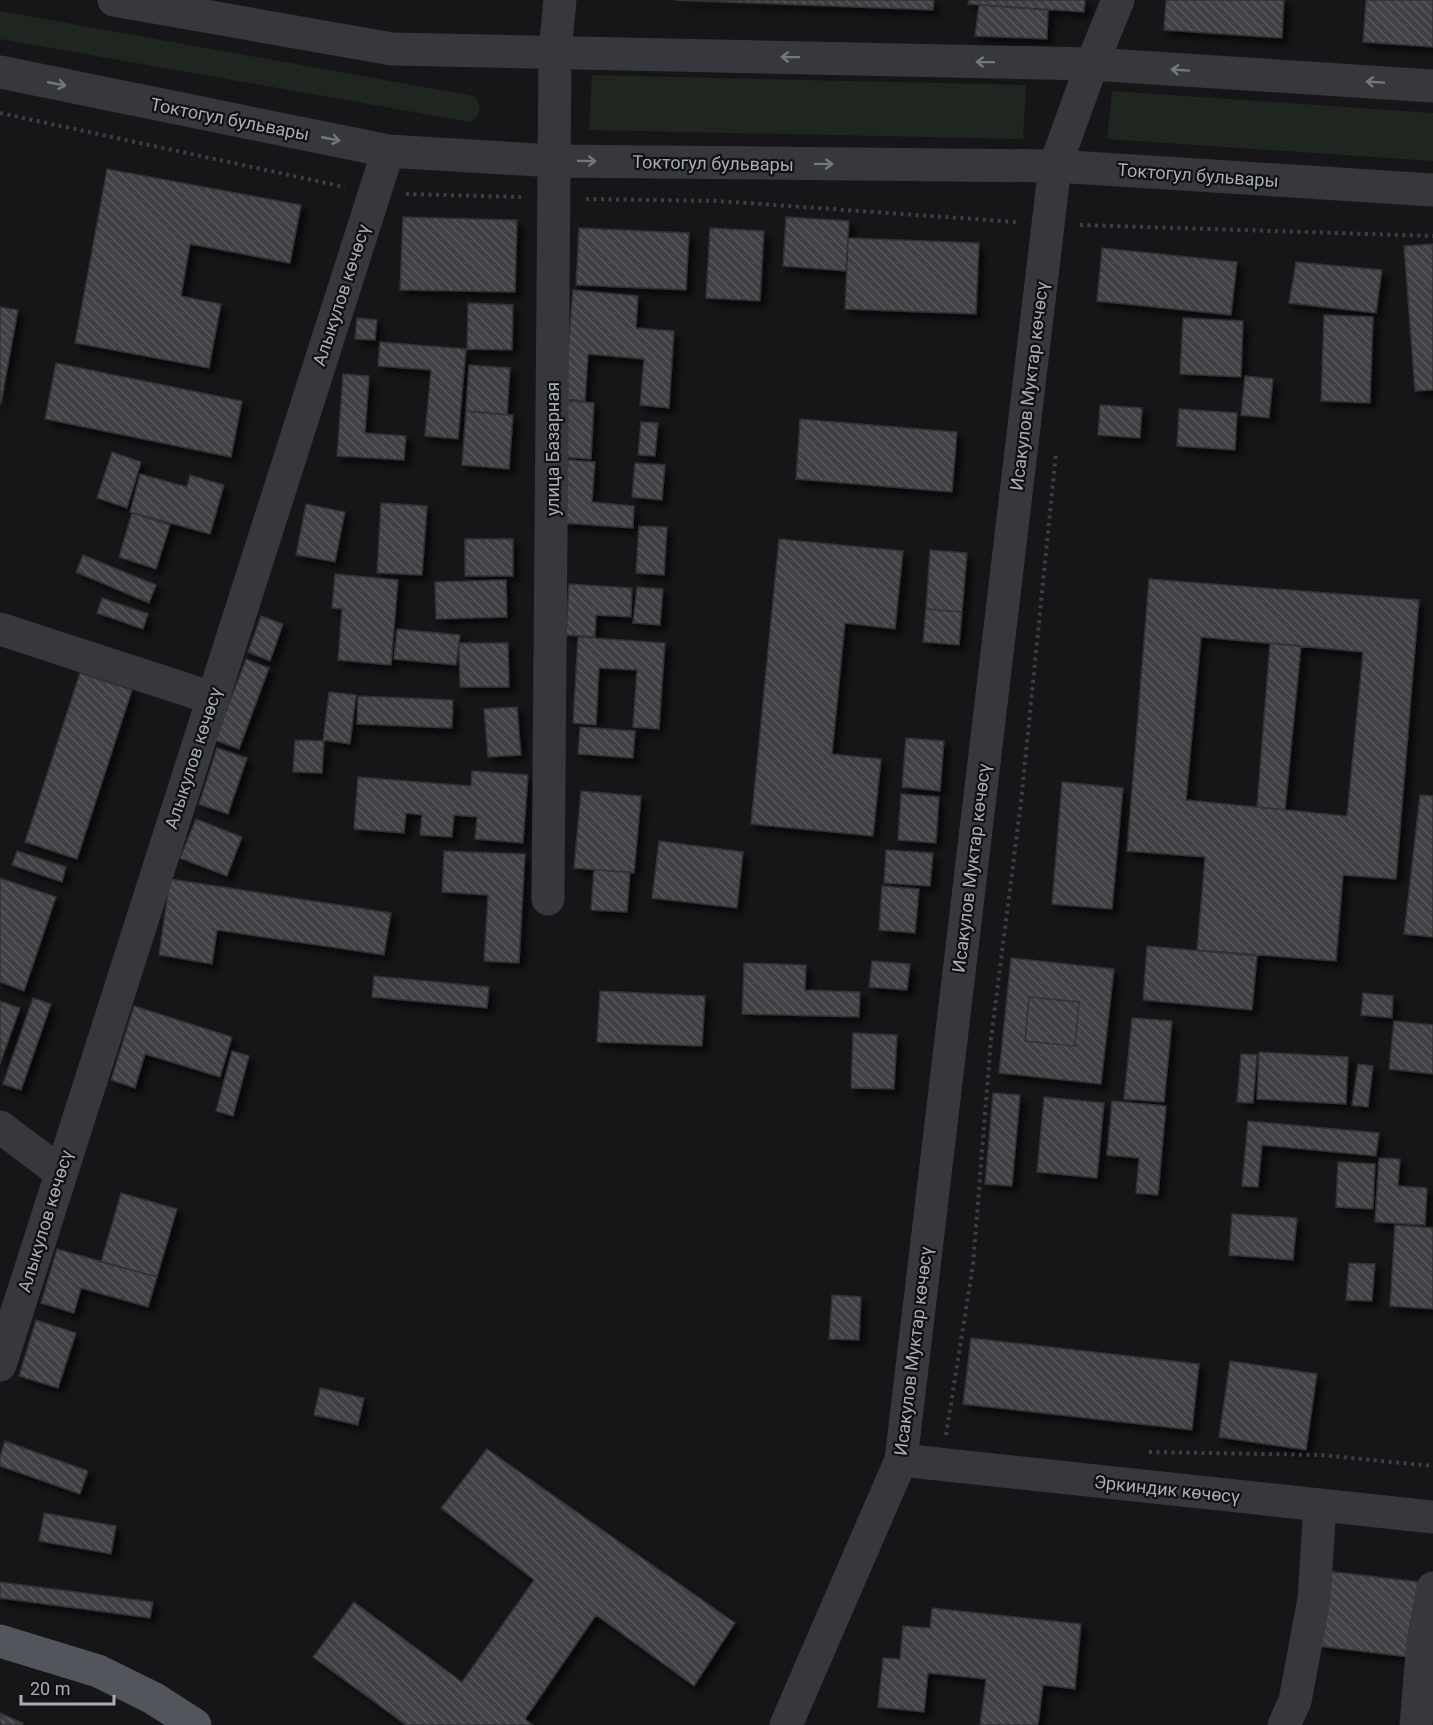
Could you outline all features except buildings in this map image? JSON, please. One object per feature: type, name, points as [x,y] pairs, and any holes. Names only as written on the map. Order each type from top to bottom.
[{"type":"main road","points":[[0,1641],[98,1671],[153,1698],[195,1725]]},
{"type":"street","points":[[114,0],[392,49],[1092,64],[1433,86]]},
{"type":"street","name":"улица Базарная","points":[[548,899],[555,52],[561,0]]},
{"type":"street","name":"Исакулов Муктар көчөсү","points":[[786,1725],[901,1460],[1055,166],[1118,0]]},
{"type":"street","name":"Токтогул бульвары","points":[[0,72],[388,151],[554,161],[1055,166],[1433,190]]},
{"type":"street","name":"Алыкулов көчөсү","points":[[0,1365],[388,151]]},
{"type":"street","points":[[0,629],[212,698]]},
{"type":"street","points":[[0,1127],[60,1172]]},
{"type":"street","name":"Эркиндик көчөсү","points":[[901,1460],[1433,1518]]},
{"type":"street","points":[[1284,1725],[1294,1701],[1314,1599],[1320,1505]]},
{"type":"street","points":[[1416,1725],[1423,1641],[1433,1588]]},
{"type":"path","points":[[1078,225],[1433,236]]},
{"type":"path","points":[[957,1438],[946,1436],[973,1265],[991,1039],[1022,790],[1056,451]]},
{"type":"path","points":[[1146,1452],[1321,1455],[1433,1466]]},
{"type":"shaded area","points":[[0,11],[474,96],[479,103],[480,110],[477,117],[470,122],[0,39]]},
{"type":"shaded area","points":[[592,75],[1026,85],[1023,139],[589,130]]},
{"type":"shaded area","points":[[1112,91],[1433,113],[1433,161],[1107,139]]}]
